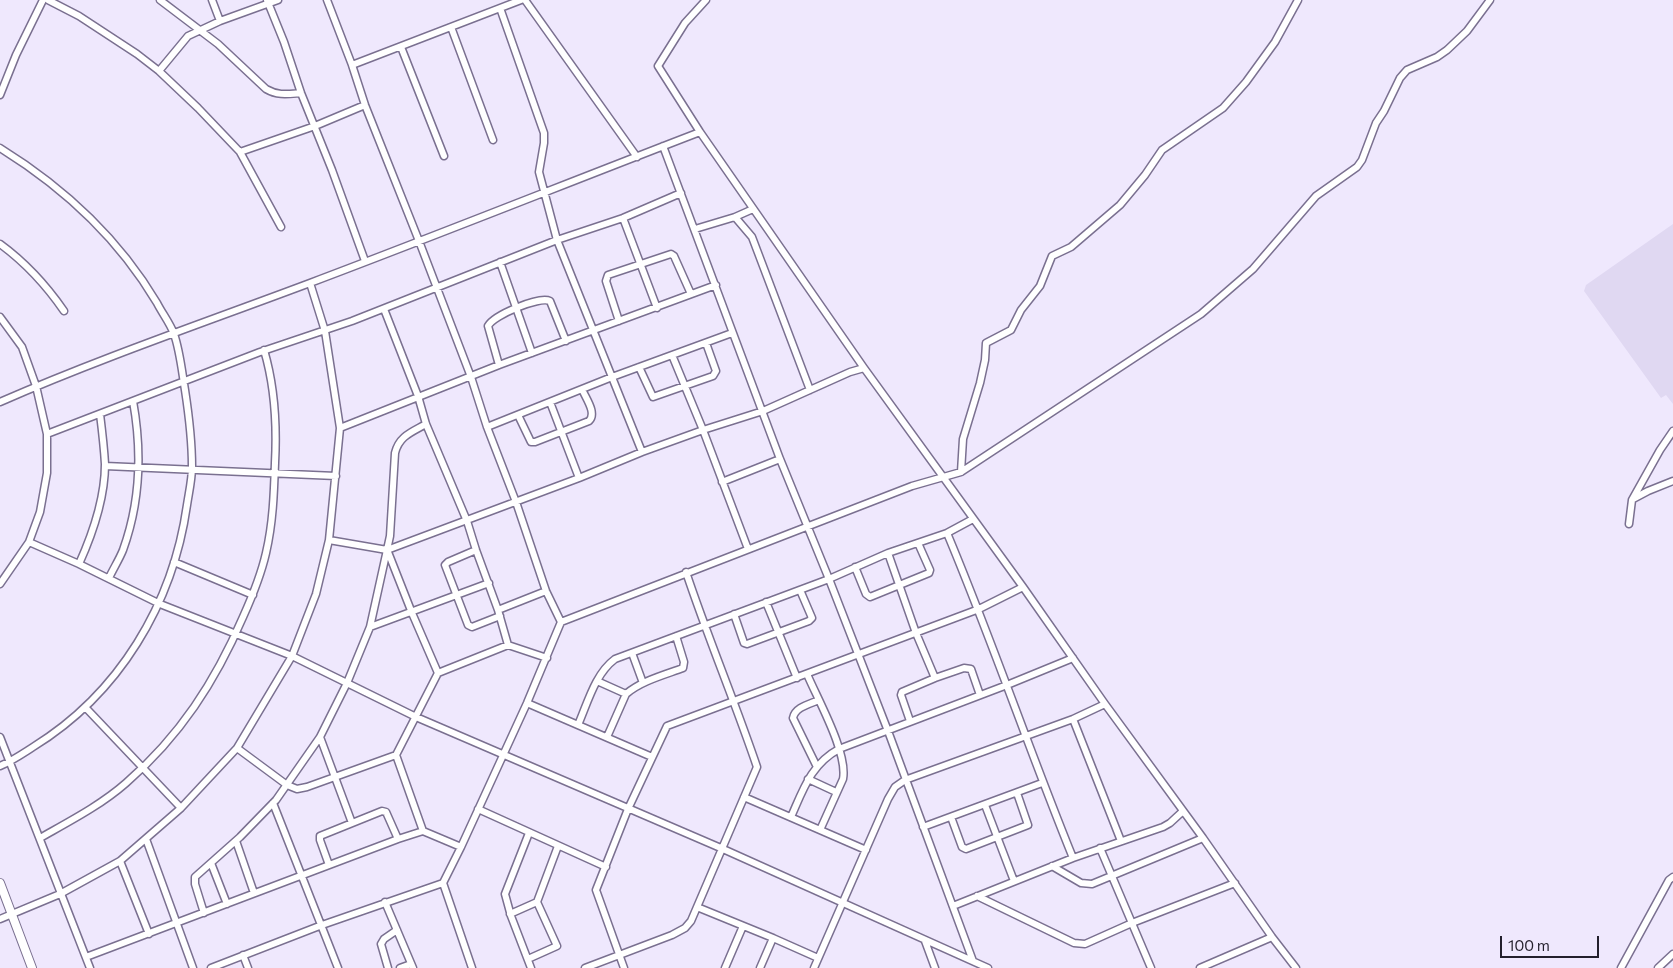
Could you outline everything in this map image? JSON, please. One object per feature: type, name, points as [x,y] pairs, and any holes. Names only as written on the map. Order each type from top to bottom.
[{"type":"street","points":[[0,95],[16,55],[43,0]]},
{"type":"street","points":[[48,0],[79,16],[137,54],[159,71],[198,108],[240,152],[281,227]]},
{"type":"street","points":[[160,0],[218,44],[266,89],[282,95],[301,94]]},
{"type":"street","points":[[212,0],[220,21]]},
{"type":"street","points":[[159,71],[185,39],[200,29],[267,2],[278,0]]},
{"type":"street","points":[[327,0],[365,105],[471,377],[546,591],[561,622]]},
{"type":"street","points":[[352,65],[523,0],[637,157]]},
{"type":"street","points":[[706,0],[685,23],[658,66],[700,132],[864,368],[1296,968]]},
{"type":"street","points":[[960,472],[963,439],[980,383],[985,360],[986,343],[1011,330],[1021,310],[1040,286],[1052,256],[1071,247],[1120,205],[1145,175],[1162,150],[1223,108],[1246,82],[1275,42],[1298,0]]},
{"type":"street","points":[[211,968],[322,924],[443,882],[504,756],[561,622],[912,486],[960,472],[1201,314],[1253,268],[1316,196],[1346,176],[1362,160],[1376,123],[1400,78],[1407,70],[1438,57],[1447,50],[1467,31],[1490,0]]},
{"type":"street","points":[[267,2],[284,42],[301,94],[315,126],[365,262]]},
{"type":"street","points":[[500,8],[544,132],[539,172],[557,240],[642,452]]},
{"type":"street","points":[[450,27],[493,140]]},
{"type":"street","points":[[401,47],[444,156]]},
{"type":"street","points":[[240,152],[315,126],[365,105]]},
{"type":"street","points":[[0,402],[36,386],[365,262],[700,132]]},
{"type":"street","points":[[663,146],[780,459],[888,730],[973,961]]},
{"type":"street","points":[[0,148],[46,179],[99,226],[142,278],[174,333],[184,380],[190,424],[192,469],[183,534],[160,604],[135,648],[107,686],[66,725],[10,762],[0,766]]},
{"type":"street","points":[[47,434],[264,350],[325,331],[384,309],[500,262],[557,240],[623,218],[681,194]]},
{"type":"street","points":[[695,229],[753,209]]},
{"type":"street","points":[[735,216],[752,236],[810,390]]},
{"type":"street","points":[[623,218],[657,308]]},
{"type":"street","points":[[0,244],[19,258],[47,286],[64,311]]},
{"type":"street","points":[[618,321],[606,278],[608,275],[667,254],[674,256],[691,294]]},
{"type":"street","points":[[500,262],[532,353]]},
{"type":"street","points":[[0,919],[60,894],[120,861],[146,840],[181,808],[237,748],[292,656],[316,594],[329,540],[340,428],[325,331],[310,283]]},
{"type":"street","points":[[340,428],[499,365],[716,286]]},
{"type":"street","points":[[499,365],[488,326],[491,321],[515,309],[542,300],[550,301],[566,340]]},
{"type":"street","points":[[384,309],[418,396],[426,424],[467,521],[499,613],[508,645]]},
{"type":"street","points":[[0,317],[22,347],[36,386],[47,434],[47,473],[40,512],[29,542],[0,584]]},
{"type":"street","points":[[487,427],[612,377],[732,333]]},
{"type":"street","points":[[639,368],[652,397],[713,376],[716,373],[706,343]]},
{"type":"street","points":[[40,838],[98,804],[127,782],[161,749],[207,690],[236,634],[266,553],[274,506],[276,435],[271,374],[264,350]]},
{"type":"street","points":[[672,355],[703,430],[748,549]]},
{"type":"street","points":[[329,540],[387,550],[579,478],[642,452],[763,411],[850,372],[864,368]]},
{"type":"street","points":[[518,415],[531,442],[562,432],[592,418],[593,413],[582,389]]},
{"type":"street","points":[[109,578],[122,552],[132,522],[136,493],[138,440],[133,402]]},
{"type":"street","points":[[550,402],[579,478]]},
{"type":"street","points":[[80,564],[96,520],[105,466],[100,414]]},
{"type":"street","points":[[204,913],[194,878],[236,841],[273,803],[320,737],[347,683],[370,628],[390,536],[397,444],[404,436],[426,424]]},
{"type":"street","points":[[1629,524],[1632,500],[1673,431]]},
{"type":"street","points":[[722,482],[780,459]]},
{"type":"street","points":[[105,466],[336,476]]},
{"type":"street","points":[[1632,500],[1648,490],[1673,481]]},
{"type":"street","points":[[578,725],[597,681],[608,664],[615,659],[947,533],[972,519]]},
{"type":"street","points":[[947,533],[979,609],[1042,783],[1073,858]]},
{"type":"street","points":[[29,542],[80,564],[160,604],[292,656],[416,717],[843,902],[925,941],[988,968]]},
{"type":"street","points":[[855,567],[866,594],[870,597],[899,586],[927,575],[930,570],[918,543]]},
{"type":"street","points":[[387,550],[438,673]]},
{"type":"street","points":[[476,550],[446,563],[470,626],[546,591]]},
{"type":"street","points":[[888,554],[916,633],[935,678]]},
{"type":"street","points":[[174,562],[252,595]]},
{"type":"street","points":[[585,968],[678,932],[691,921],[757,767],[734,701],[704,626],[686,572]]},
{"type":"street","points":[[370,628],[489,583]]},
{"type":"street","points":[[624,968],[596,893],[628,809],[667,726],[979,609],[1023,587]]},
{"type":"street","points":[[734,614],[746,644],[779,632],[812,618],[800,590]]},
{"type":"street","points":[[766,602],[797,678]]},
{"type":"street","points":[[607,737],[626,694],[643,683],[683,668],[684,662],[676,636]]},
{"type":"street","points":[[237,748],[286,785],[300,789],[396,756],[438,673],[508,645],[547,658]]},
{"type":"street","points":[[632,653],[643,683]]},
{"type":"street","points":[[791,817],[808,779],[826,756],[839,749],[1073,658]]},
{"type":"street","points":[[910,721],[900,695],[902,692],[935,678],[968,668],[971,669],[980,695]]},
{"type":"street","points":[[807,674],[839,749],[844,771],[843,779],[820,830]]},
{"type":"street","points":[[597,681],[626,694]]},
{"type":"street","points":[[817,767],[794,718],[794,714],[797,710],[819,700]]},
{"type":"street","points":[[528,703],[652,757]]},
{"type":"street","points":[[814,968],[891,792],[895,787],[905,780],[1073,719],[1105,704]]},
{"type":"street","points":[[85,707],[181,808]]},
{"type":"street","points":[[1073,719],[1121,841]]},
{"type":"street","points":[[0,737],[90,968]]},
{"type":"street","points":[[320,737],[352,823]]},
{"type":"street","points":[[396,756],[423,831]]},
{"type":"street","points":[[808,779],[836,792]]},
{"type":"street","points":[[923,827],[1042,783]]},
{"type":"street","points":[[951,817],[963,849],[997,837],[1028,825],[1017,792]]},
{"type":"street","points":[[744,797],[866,850]]},
{"type":"street","points":[[273,803],[338,968]]},
{"type":"street","points":[[985,805],[1014,881]]},
{"type":"street","points":[[478,809],[606,867]]},
{"type":"street","points":[[329,865],[320,837],[352,823],[384,811],[398,839]]},
{"type":"street","points":[[953,906],[1073,858],[1163,827],[1183,811]]},
{"type":"street","points":[[86,957],[423,831],[461,847]]},
{"type":"street","points":[[529,832],[505,894],[510,914],[531,968]]},
{"type":"street","points":[[1052,866],[1086,885],[1092,884],[1203,838]]},
{"type":"street","points":[[146,840],[193,968]]},
{"type":"street","points":[[236,841],[254,894]]},
{"type":"street","points":[[510,914],[536,902],[558,846]]},
{"type":"street","points":[[1100,848],[1151,968]]},
{"type":"street","points":[[120,861],[149,934]]},
{"type":"street","points":[[211,863],[227,904]]},
{"type":"street","points":[[1621,968],[1669,880],[1673,877]]},
{"type":"street","points":[[0,882],[32,968]]},
{"type":"street","points":[[443,882],[472,968]]},
{"type":"street","points":[[977,896],[1074,943],[1085,944],[1235,883]]},
{"type":"street","points":[[386,902],[412,966],[400,968]]},
{"type":"street","points":[[528,959],[556,946],[536,902]]},
{"type":"street","points":[[697,907],[818,958]]},
{"type":"street","points":[[726,968],[743,926]]},
{"type":"street","points":[[388,968],[381,944],[384,939],[397,930]]},
{"type":"street","points":[[1200,968],[1272,937]]},
{"type":"street","points":[[760,968],[773,938]]},
{"type":"street","points":[[925,941],[935,968]]},
{"type":"street","points":[[1658,968],[1673,954]]},
{"type":"street","points":[[243,955],[248,968]]},
{"type":"shaded area","points":[[1673,224],[1673,404],[1666,395],[1661,398],[1584,291],[1586,285]]}]
